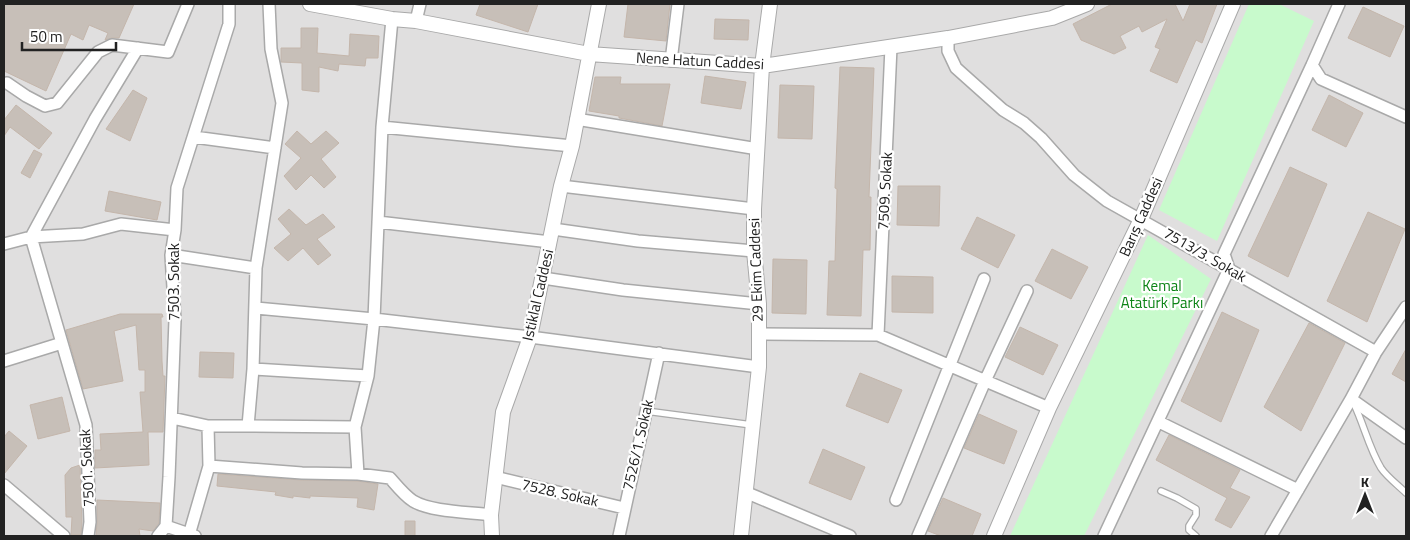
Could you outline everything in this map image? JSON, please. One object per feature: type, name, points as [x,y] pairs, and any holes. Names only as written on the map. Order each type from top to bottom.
[{"type":"street","points":[[5,83],[45,106],[57,103],[98,52],[112,45],[168,52],[188,4]]},
{"type":"street","name":"7503. Sokak","points":[[166,526],[175,320],[171,255],[175,230],[177,188],[194,137],[209,82],[229,24],[229,4]]},
{"type":"street","points":[[248,426],[253,369],[256,268],[282,103],[271,49],[269,4]]},
{"type":"street","name":"Nene Hatun Caddesi","points":[[310,4],[327,5],[392,19],[416,21],[589,54],[762,66],[948,38],[1052,18],[1087,4]]},
{"type":"street","points":[[416,21],[420,4]]},
{"type":"street","name":"Istiklal Caddesi","points":[[492,536],[495,477],[503,412],[530,336],[561,186],[572,146],[599,4]]},
{"type":"street","points":[[671,61],[678,4]]},
{"type":"street","name":"29 Ekim Caddesi","points":[[741,536],[759,367],[759,304],[754,251],[754,208],[762,66],[770,4]]},
{"type":"street","name":"Barış Caddesi","points":[[994,536],[1049,408],[1141,219],[1233,4]]},
{"type":"street","points":[[1104,536],[1229,269],[1224,254],[1339,4]]},
{"type":"street","points":[[358,474],[355,427],[368,376],[374,319],[382,127],[392,19]]},
{"type":"street","name":"7513/3. Sokak","points":[[948,38],[948,51],[956,68],[1003,110],[1024,123],[1041,138],[1080,181],[1107,201],[1376,352]]},
{"type":"street","name":"7509. Sokak","points":[[878,335],[891,47]]},
{"type":"street","points":[[31,237],[90,128],[138,48]]},
{"type":"street","points":[[1312,65],[1321,79],[1406,117]]},
{"type":"street","points":[[576,119],[758,149]]},
{"type":"street","points":[[382,127],[572,146]]},
{"type":"street","points":[[194,137],[275,148]]},
{"type":"street","points":[[561,186],[754,208]]},
{"type":"street","points":[[378,222],[754,251]]},
{"type":"street","points":[[4,244],[31,237],[83,234],[121,224],[175,230]]},
{"type":"street","name":"7501. Sokak","points":[[31,237],[86,425],[90,522],[88,536]]},
{"type":"street","points":[[171,255],[256,268]]},
{"type":"street","points":[[543,278],[623,290],[759,304]]},
{"type":"street","points":[[896,500],[984,279]]},
{"type":"street","points":[[918,536],[1027,291]]},
{"type":"street","points":[[1271,536],[1351,399],[1376,352],[1406,307]]},
{"type":"street","points":[[256,308],[530,336],[759,367]]},
{"type":"street","points":[[758,334],[878,335],[1049,408]]},
{"type":"street","points":[[4,361],[62,343]]},
{"type":"street","name":"7526/1. Sokak","points":[[619,536],[659,354]]},
{"type":"street","points":[[253,369],[368,376]]},
{"type":"street","points":[[1351,399],[1406,438]]},
{"type":"street","points":[[172,418],[208,426],[355,427]]},
{"type":"street","points":[[1159,422],[1298,490]]},
{"type":"street","points":[[158,536],[166,526],[192,535],[208,466],[208,426]]},
{"type":"street","points":[[208,466],[302,473],[358,474],[390,478],[404,494],[427,507],[492,515]]},
{"type":"street","name":"7528. Sokak","points":[[495,477],[624,508]]},
{"type":"street","points":[[4,485],[64,536]]},
{"type":"street","points":[[745,492],[850,536]]},
{"type":"lane","points":[[1351,399],[1362,422],[1371,450],[1382,470],[1406,493]]},
{"type":"lane","points":[[646,411],[752,425]]},
{"type":"lane","points":[[1161,491],[1196,509],[1196,514],[1189,526],[1189,530],[1196,536]]},
{"type":"shaded area","points":[[4,4],[1406,4],[1406,536],[4,536]]},
{"type":"green space","name":"Kemal Atatürk Parkı","points":[[1249,4],[1279,4],[1314,21],[1217,241],[1159,210]]},
{"type":"green space","name":"Kemal Atatürk Parkı","points":[[1148,235],[1211,279],[1084,536],[1010,536]]},
{"type":"building","points":[[4,4],[134,4],[119,38],[105,40],[108,33],[89,25],[83,40],[71,34],[46,91],[4,71]]},
{"type":"building","points":[[480,4],[538,4],[528,32],[476,15]]},
{"type":"building","points":[[628,4],[670,4],[666,41],[624,37]]},
{"type":"building","points":[[1112,4],[1175,4],[1183,21],[1190,4],[1217,4],[1202,43],[1196,40],[1177,83],[1150,71],[1160,49],[1155,47],[1167,19],[1142,32],[1139,26],[1120,36],[1126,48],[1114,54],[1081,40],[1073,24]]},
{"type":"building","points":[[1363,7],[1404,26],[1390,57],[1348,38]]},
{"type":"building","points":[[715,19],[749,20],[748,40],[714,39]]},
{"type":"building","points":[[301,28],[318,28],[317,53],[349,56],[350,34],[379,36],[378,58],[366,58],[365,66],[339,64],[338,71],[319,67],[319,92],[302,90],[302,63],[281,62],[281,48],[301,48]]},
{"type":"building","points":[[840,67],[874,68],[869,197],[871,197],[870,250],[863,250],[861,316],[827,315],[829,261],[835,261],[837,189],[835,188]]},
{"type":"building","points":[[705,76],[746,82],[741,109],[701,103]]},
{"type":"building","points":[[595,77],[621,77],[620,84],[670,84],[662,126],[589,111]]},
{"type":"building","points":[[780,85],[814,86],[812,139],[778,138]]},
{"type":"building","points":[[133,90],[147,98],[130,141],[106,129]]},
{"type":"building","points":[[1329,95],[1363,113],[1346,147],[1312,130]]},
{"type":"building","points":[[16,105],[52,133],[39,149],[10,127],[4,136],[4,120]]},
{"type":"building","points":[[297,131],[311,144],[326,131],[339,143],[321,159],[336,177],[324,188],[311,175],[296,190],[284,176],[301,158],[285,144]]},
{"type":"building","points":[[34,150],[42,154],[30,178],[21,173]]},
{"type":"building","points":[[1290,167],[1327,184],[1288,277],[1248,256]]},
{"type":"building","points":[[898,186],[940,186],[939,226],[897,225]]},
{"type":"building","points":[[109,191],[161,202],[157,220],[105,211]]},
{"type":"building","points":[[289,209],[306,225],[323,214],[335,227],[317,239],[331,255],[318,265],[303,248],[288,261],[274,248],[291,234],[278,219]]},
{"type":"building","points":[[1368,212],[1405,229],[1367,322],[1327,301]]},
{"type":"building","points":[[977,217],[1015,235],[998,268],[961,249]]},
{"type":"building","points":[[1052,249],[1088,267],[1071,299],[1035,281]]},
{"type":"building","points":[[773,259],[807,260],[806,314],[772,313]]},
{"type":"building","points":[[892,276],[933,277],[933,313],[892,312]]},
{"type":"building","points":[[1222,312],[1259,330],[1221,422],[1181,401]]},
{"type":"building","points":[[120,314],[162,314],[162,361],[163,376],[165,376],[163,432],[148,432],[149,465],[95,468],[95,450],[101,450],[100,434],[143,432],[140,392],[145,392],[145,370],[139,370],[136,325],[114,331],[123,381],[83,389],[66,330]]},
{"type":"building","points":[[1309,323],[1345,343],[1301,431],[1264,407]]},
{"type":"building","points":[[1020,327],[1058,345],[1043,375],[1005,357]]},
{"type":"building","points":[[1406,349],[1406,382],[1392,374]]},
{"type":"building","points":[[200,352],[234,353],[233,378],[199,377]]},
{"type":"building","points":[[860,373],[902,390],[888,423],[846,406]]},
{"type":"building","points":[[62,397],[70,431],[38,439],[30,405]]},
{"type":"building","points":[[979,414],[1017,431],[1004,464],[964,448]]},
{"type":"building","points":[[9,431],[27,446],[4,474],[4,437]]},
{"type":"building","points":[[1169,435],[1240,470],[1230,488],[1250,497],[1231,528],[1215,520],[1227,498],[1156,460]]},
{"type":"building","points":[[823,449],[865,467],[851,500],[809,483]]},
{"type":"building","points":[[80,465],[81,535],[71,535],[72,517],[66,517],[65,475],[71,468]]},
{"type":"building","points":[[218,474],[301,480],[357,481],[378,484],[374,510],[357,507],[358,498],[293,496],[293,498],[275,495],[276,492],[217,486]]},
{"type":"building","points":[[943,498],[981,514],[972,536],[941,536],[928,531]]},
{"type":"building","points":[[97,500],[160,503],[159,523],[153,531],[139,529],[140,536],[96,536]]},
{"type":"building","points":[[405,521],[415,521],[415,536],[405,536]]}]
